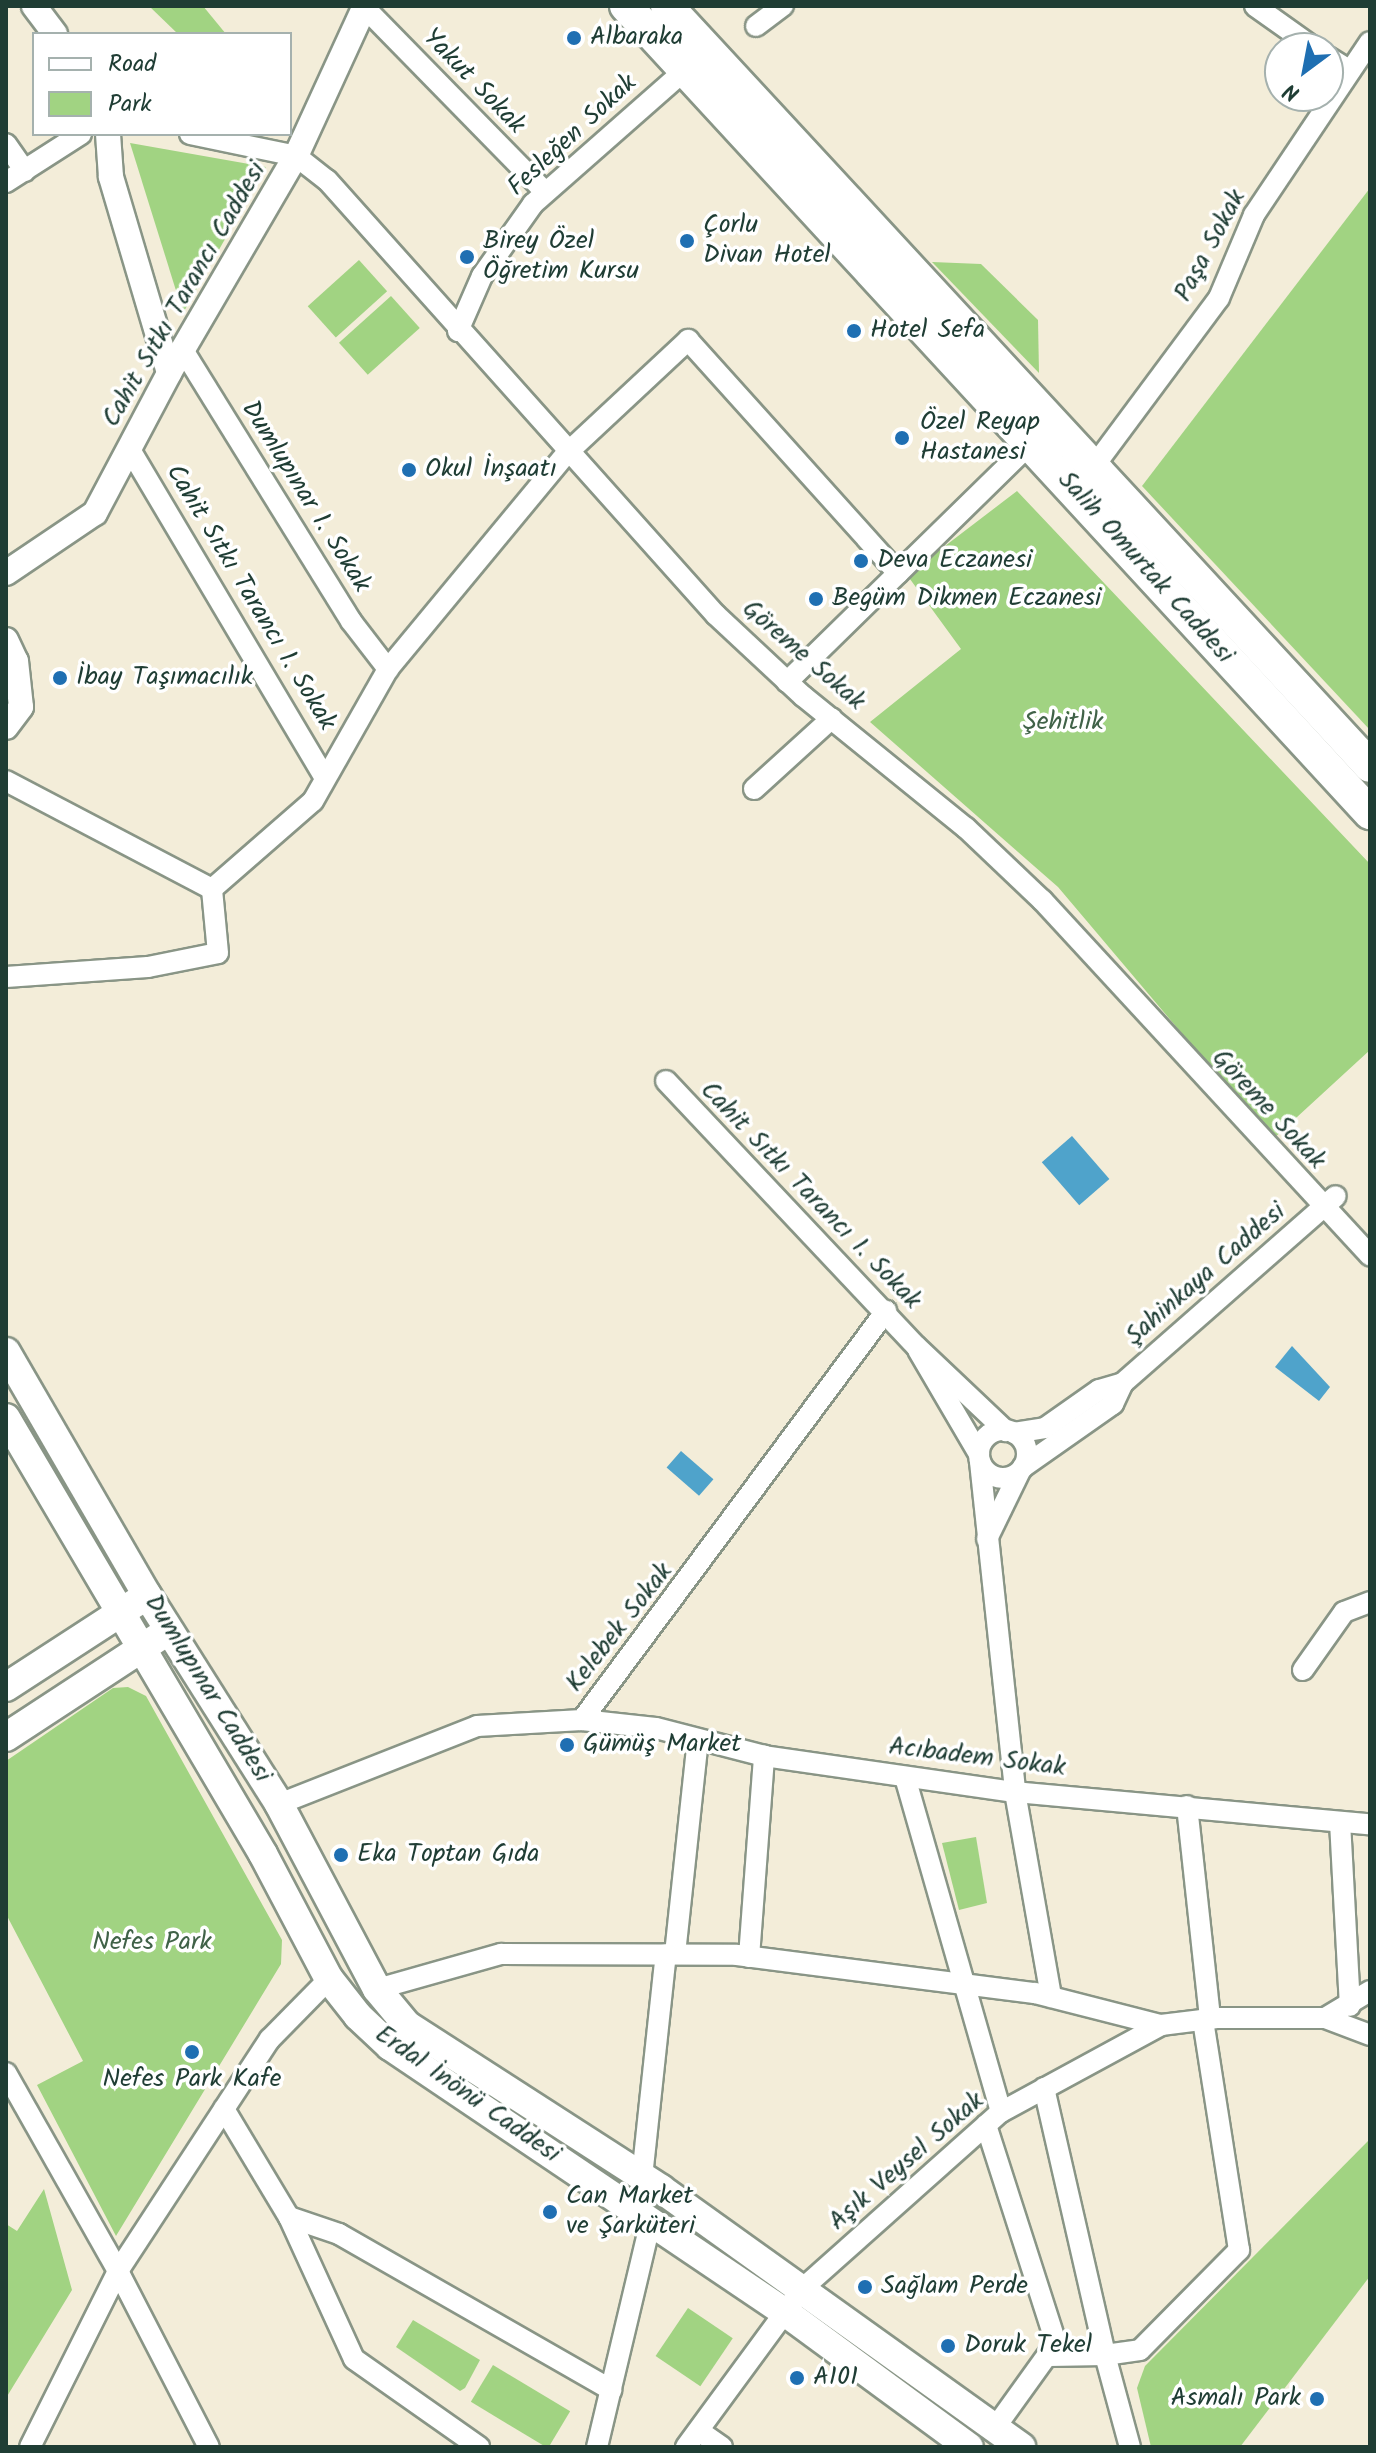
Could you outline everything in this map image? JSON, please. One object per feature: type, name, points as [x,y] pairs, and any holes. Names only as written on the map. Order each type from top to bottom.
[{"type":"main road","name":"Salih Omurtak Caddesi","points":[[626,6],[1370,813]]},
{"type":"main road","name":"Salih Omurtak Caddesi","points":[[667,6],[1092,469],[1370,766]]},
{"type":"main road","name":"Dumlupınar Caddesi","points":[[6,1352],[147,1595],[279,1804],[377,1989],[407,2025]]},
{"type":"main road","name":"Erdal İnönü Caddesi","points":[[10,1434],[143,1647],[329,1979],[390,2046],[785,2312],[969,2447]]},
{"type":"main road","points":[[6,1687],[147,1595]]},
{"type":"main road","points":[[6,1737],[170,1631]]},
{"type":"main road","name":"Erdal İnönü Caddesi","points":[[407,2025],[642,2177],[1021,2447]]},
{"type":"street","points":[[34,6],[54,32]]},
{"type":"street","points":[[756,26],[783,6]]},
{"type":"street","points":[[1255,6],[1292,32]]},
{"type":"street","name":"Cahit Sıtkı Tarancı Caddesi","points":[[6,573],[95,513],[169,373],[296,156],[359,9]]},
{"type":"street","name":"Yakut Sokak","points":[[359,9],[545,192]]},
{"type":"street","name":"Paşa Sokak","points":[[1092,469],[1219,298],[1254,215],[1370,42]]},
{"type":"street","points":[[1344,67],[1350,71]]},
{"type":"street","name":"Fesleğen Sokak","points":[[458,331],[482,276],[545,192],[685,70]]},
{"type":"street","points":[[6,182],[78,136]]},
{"type":"street","points":[[108,136],[111,177],[169,373]]},
{"type":"street","name":"Göreme Sokak","points":[[200,136],[296,156],[327,180],[567,453],[716,615],[787,682],[895,766],[1042,900],[1329,1201],[1370,1256]]},
{"type":"street","points":[[6,144],[25,171]]},
{"type":"street","points":[[212,889],[313,801],[388,669],[567,453],[688,340],[898,573]]},
{"type":"street","name":"Dumlupınar 1. Sokak","points":[[183,350],[351,621],[388,669]]},
{"type":"street","points":[[787,682],[1031,443]]},
{"type":"street","name":"Cahit Sıtkı Tarancı 1. Sokak","points":[[129,448],[324,777]]},
{"type":"street","points":[[6,640],[16,661],[21,707],[6,727]]},
{"type":"street","points":[[754,789],[832,718]]},
{"type":"street","points":[[6,781],[212,889]]},
{"type":"street","points":[[6,977],[148,967],[218,953],[212,889]]},
{"type":"street","name":"Cahit Sıtkı Tarancı 1. Sokak","points":[[666,1081],[916,1346]]},
{"type":"street","name":"Şahinkaya Caddesi","points":[[1123,1383],[1329,1201]]},
{"type":"street","name":"Kelebek Sokak","points":[[279,1804],[477,1726],[582,1720],[886,1311]]},
{"type":"street","points":[[916,1346],[980,1458],[997,1477],[1021,1470],[1113,1404],[1123,1383]]},
{"type":"street","points":[[916,1346],[1025,1445],[1021,1470],[986,1542]]},
{"type":"street","points":[[1051,1997],[1015,1792],[986,1542],[980,1458],[990,1434],[1045,1428],[1099,1390],[1123,1383]]},
{"type":"street","points":[[1303,1670],[1344,1612],[1370,1602]]},
{"type":"street","name":"Acıbadem Sokak","points":[[582,1720],[656,1728],[764,1756],[1015,1792],[1370,1824]]},
{"type":"street","points":[[642,2177],[698,1739]]},
{"type":"street","points":[[749,1957],[764,1756]]},
{"type":"street","points":[[905,1777],[965,1983],[994,2118],[1056,2343],[995,2428]]},
{"type":"street","points":[[1049,2356],[1105,2355],[1140,2350],[1239,2250],[1206,2019],[1187,1806]]},
{"type":"street","points":[[1340,1822],[1350,2006]]},
{"type":"street","points":[[377,1989],[501,1954],[749,1957],[965,1983],[1051,1997],[1161,2025]]},
{"type":"street","points":[[30,2447],[118,2271],[270,2039],[329,1979]]},
{"type":"street","name":"Aşık Veysel Sokak","points":[[692,2439],[802,2289],[994,2118],[1161,2025],[1206,2019],[1325,2018],[1350,2006],[1370,1991]]},
{"type":"street","points":[[1325,2018],[1370,2035]]},
{"type":"street","points":[[6,2073],[118,2271],[209,2447]]},
{"type":"street","points":[[1044,2088],[1105,2355],[1130,2447]]},
{"type":"street","points":[[224,2109],[289,2217],[354,2359],[479,2447]]},
{"type":"street","points":[[289,2217],[339,2234],[611,2390]]},
{"type":"street","points":[[597,2447],[651,2221]]},
{"type":"street","points":[[692,2439],[722,2447]]},
{"type":"green space","points":[[149,6],[203,6],[224,32],[176,32]]},
{"type":"green space","points":[[130,143],[266,167],[183,313]]},
{"type":"green space","points":[[1370,188],[1370,730],[1142,486]]},
{"type":"green space","points":[[359,260],[387,291],[336,337],[308,306]]},
{"type":"green space","points":[[932,262],[981,264],[1038,320],[1039,373]]},
{"type":"green space","points":[[391,296],[420,328],[368,375],[339,343]]},
{"type":"green space","name":"Şehitlik","points":[[1017,491],[1370,864],[1370,1050],[1272,1140],[1058,887],[870,722],[961,649],[907,575]]},
{"type":"green space","name":"Nefes Park","points":[[128,1687],[146,1696],[282,1940],[281,1964],[116,2236],[37,2085],[83,2061],[6,1914],[6,1761],[113,1688]]},
{"type":"green space","points":[[976,1837],[987,1903],[959,1910],[942,1843]]},
{"type":"green space","points":[[1370,2139],[1370,2276],[1240,2447],[1151,2447],[1137,2388],[1145,2366]]},
{"type":"green space","points":[[44,2189],[72,2290],[6,2398],[6,2224],[17,2231]]},
{"type":"green space","points":[[688,2308],[733,2338],[700,2386],[656,2356]]},
{"type":"green space","points":[[413,2320],[480,2360],[465,2388],[460,2391],[396,2347]]},
{"type":"green space","points":[[493,2365],[570,2411],[546,2447],[471,2402]]},
{"type":"water","points":[[1072,1136],[1109,1179],[1079,1205],[1042,1162]]},
{"type":"water","points":[[1292,1346],[1330,1387],[1319,1401],[1275,1367]]},
{"type":"water","points":[[681,1451],[713,1479],[699,1496],[667,1468]]},
{"type":"place","name":"Albaraka","points":[[574,38]]},
{"type":"place","name":"Çorlu Divan Hotel","points":[[687,241]]},
{"type":"place","name":"Birey Özel Öğretim Kursu","points":[[467,257]]},
{"type":"place","name":"Hotel Sefa","points":[[854,331]]},
{"type":"place","name":"Özel Reyap Hastanesi","points":[[902,438]]},
{"type":"place","name":"Okul İnşaatı","points":[[409,470]]},
{"type":"place","name":"Deva Eczanesi","points":[[861,561]]},
{"type":"place","name":"Begüm Dikmen Eczanesi","points":[[816,599]]},
{"type":"place","name":"İbay Taşımacılık","points":[[60,678]]},
{"type":"place","name":"Gümüş Market","points":[[567,1745]]},
{"type":"place","name":"Eka Toptan Gıda","points":[[341,1855]]},
{"type":"place","name":"Nefes Park Kafe","points":[[192,2052]]},
{"type":"place","name":"Can Market ve Şarküteri","points":[[550,2212]]},
{"type":"place","name":"Sağlam Perde","points":[[865,2287]]},
{"type":"place","name":"Doruk Tekel","points":[[948,2346]]},
{"type":"place","name":"A101","points":[[797,2378]]},
{"type":"place","name":"Asmalı Park","points":[[1317,2399]]}]
